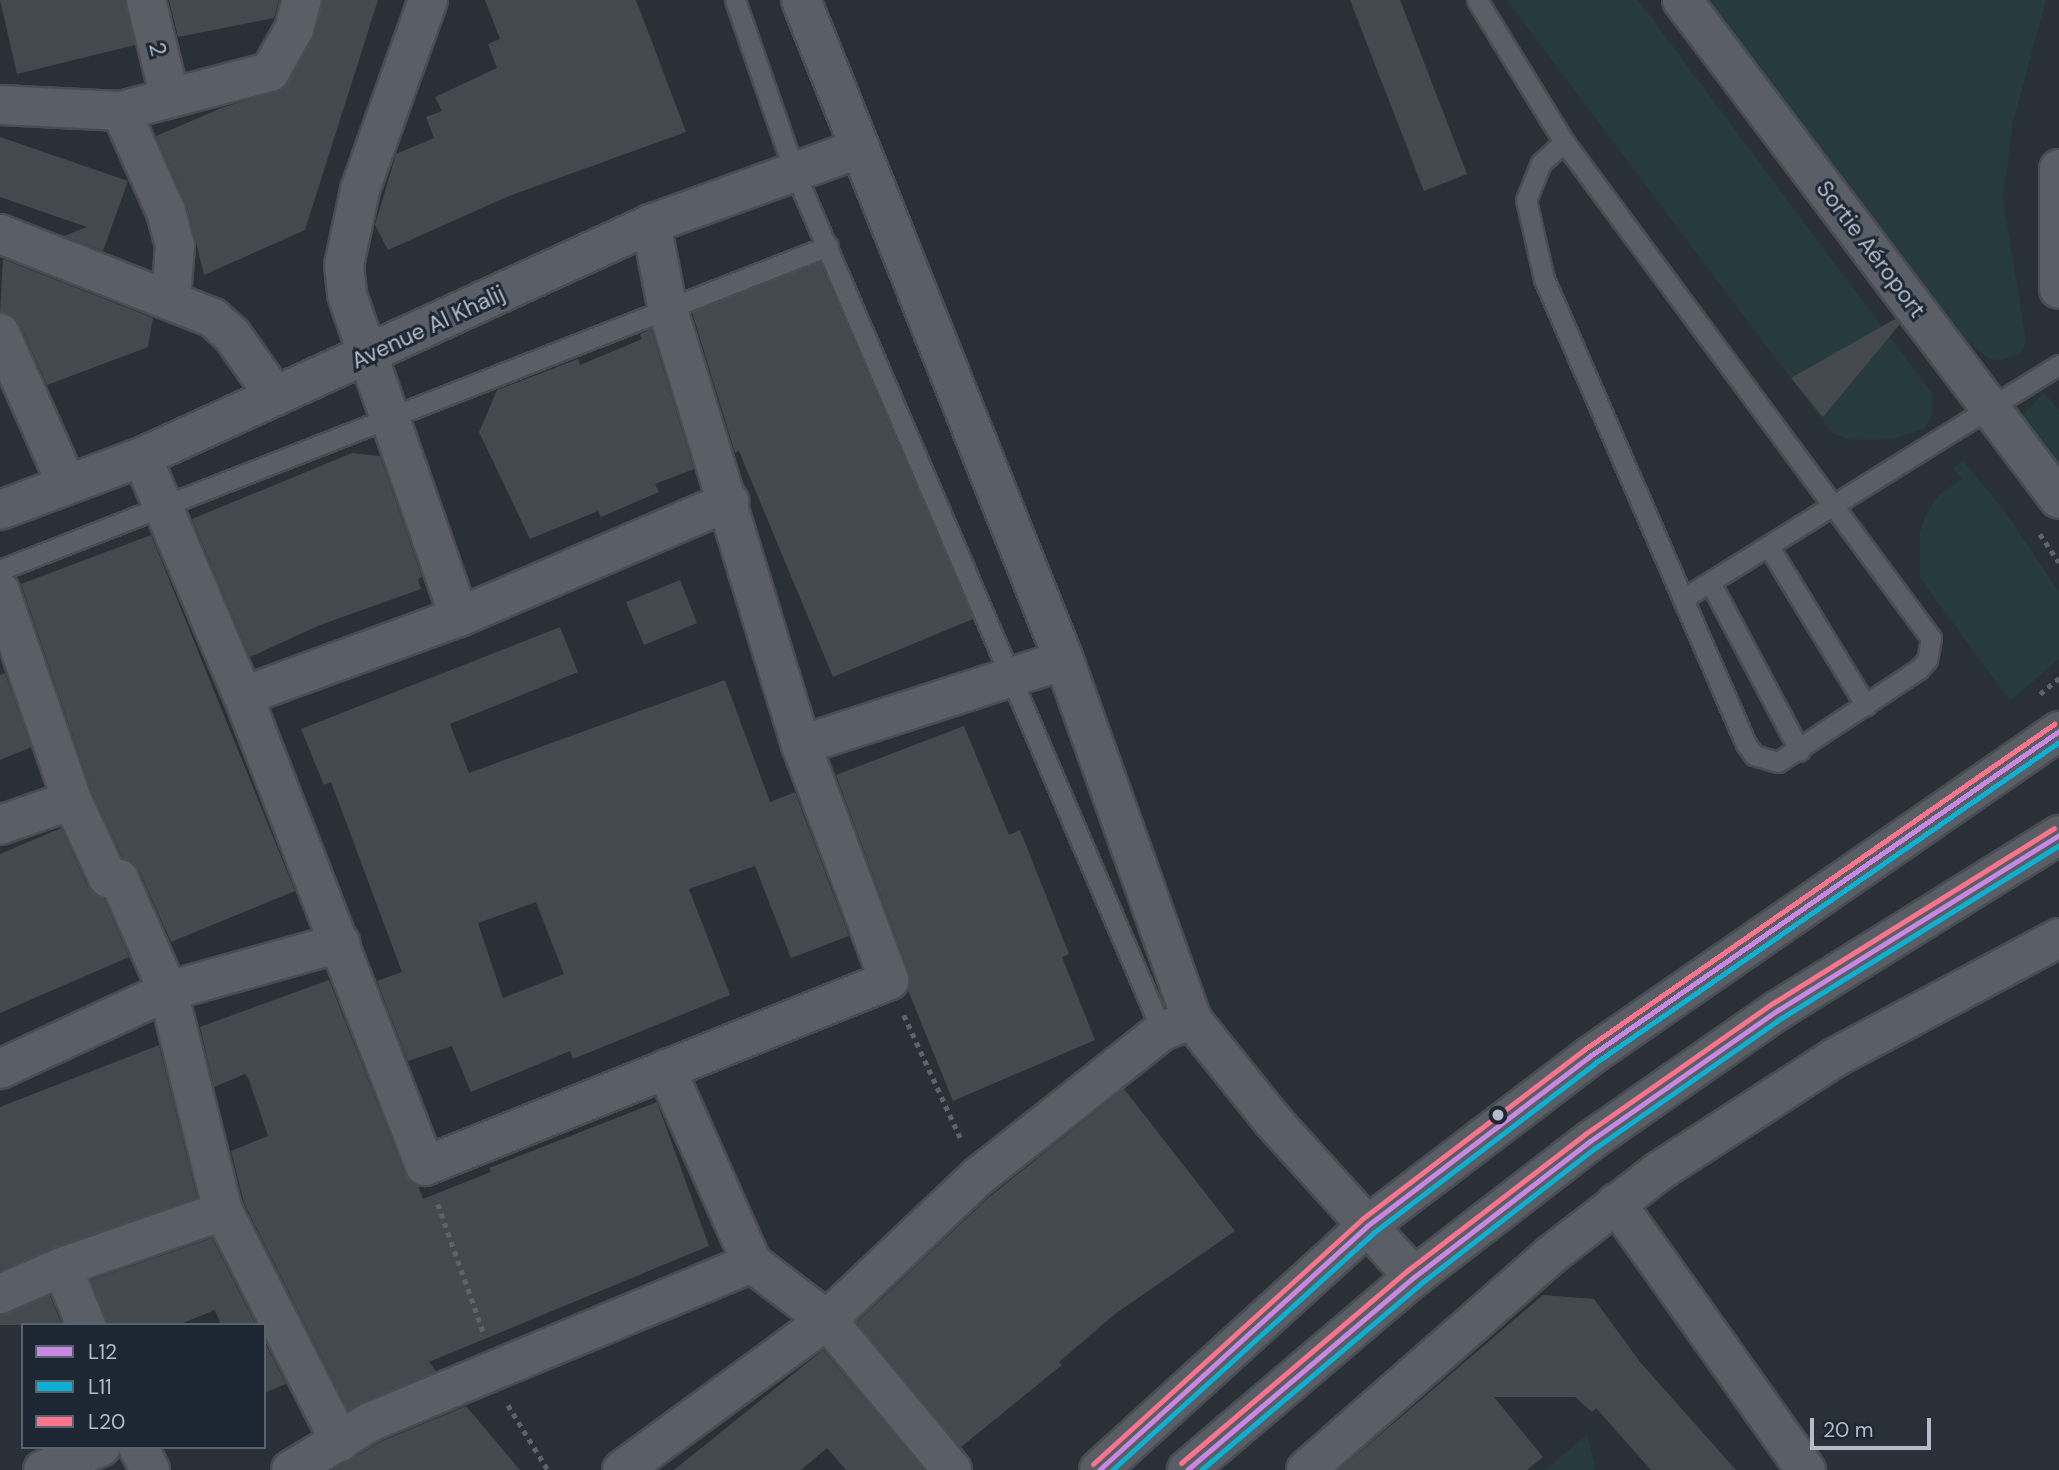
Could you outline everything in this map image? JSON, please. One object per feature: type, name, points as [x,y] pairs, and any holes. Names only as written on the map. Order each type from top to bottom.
[{"type":"main road","points":[[1099,1470],[1367,1226],[1590,1056],[2059,731]]},
{"type":"main road","points":[[1187,1470],[1414,1277],[1590,1141],[1778,1010],[2059,835]]},
{"type":"street","name":"2","points":[[146,0],[170,98]]},
{"type":"street","points":[[1,102],[121,111],[270,72],[294,29],[302,0]]},
{"type":"street","points":[[428,0],[360,190],[344,265],[347,295],[459,617]]},
{"type":"street","points":[[801,0],[858,149],[1064,660],[1177,1025],[1273,1121],[1414,1277]]},
{"type":"street","name":"Sortie Aéroport","points":[[1682,0],[2059,499]]},
{"type":"street","points":[[121,111],[172,235],[171,298]]},
{"type":"street","name":"Avenue Al Khalij","points":[[0,510],[142,457],[370,355],[651,224],[858,149]]},
{"type":"street","points":[[2059,169],[2059,289]]},
{"type":"street","points":[[142,457],[243,696],[425,1166],[889,980],[801,745],[729,501],[667,306],[651,224]]},
{"type":"street","points":[[0,234],[171,298],[213,318],[232,335],[275,396]]},
{"type":"street","points":[[0,333],[67,485]]},
{"type":"street","points":[[243,696],[459,617],[729,501]]},
{"type":"street","points":[[0,591],[72,800],[107,878],[119,879],[168,991],[223,1211],[340,1442]]},
{"type":"street","points":[[801,745],[1013,679],[1064,660]]},
{"type":"street","points":[[0,825],[72,800]]},
{"type":"street","points":[[1306,1470],[1616,1203],[1708,1137],[1834,1058],[2059,938]]},
{"type":"street","points":[[0,1069],[168,991],[340,943]]},
{"type":"street","points":[[622,1470],[827,1320],[979,1176],[1177,1025]]},
{"type":"street","points":[[666,1069],[752,1263],[827,1320],[952,1470]]},
{"type":"street","points":[[1616,1203],[1806,1470]]},
{"type":"street","points":[[0,1294],[62,1267],[223,1211]]},
{"type":"street","points":[[292,1470],[370,1422],[752,1263]]},
{"type":"street","points":[[62,1267],[85,1323]]},
{"type":"street","points":[[43,1470],[96,1449]]},
{"type":"street","points":[[139,1449],[150,1470]]},
{"type":"lane","points":[[735,0],[795,173],[1013,679],[1177,1025]]},
{"type":"lane","points":[[1477,0],[1564,142],[1836,505],[1931,638],[1927,660],[1866,706],[1800,751],[1778,762],[1754,755],[1544,279],[1527,200],[1541,163],[1564,142]]},
{"type":"lane","points":[[0,570],[166,509],[667,306],[828,246]]},
{"type":"lane","points":[[1684,598],[2059,365]]},
{"type":"lane","points":[[1769,547],[1866,706]]},
{"type":"lane","points":[[1710,583],[1800,751]]},
{"type":"path","points":[[2053,684],[2059,678]]},
{"type":"path","points":[[889,980],[979,1176]]},
{"type":"path","points":[[425,1166],[506,1403],[548,1470]]},
{"type":"green space","points":[[1507,0],[1638,0],[1932,393],[1932,415],[1924,429],[1893,439],[1851,440],[1832,433]]},
{"type":"green space","points":[[1707,0],[2046,0],[2013,122],[2003,198],[2026,341],[2021,352],[2004,360],[1990,359],[1965,340]]},
{"type":"green space","points":[[2044,393],[2059,410],[2059,479],[2015,422]]},
{"type":"green space","points":[[1963,461],[2003,509],[2059,592],[2059,659],[2010,701],[1920,578],[1920,532],[1926,514],[1939,495],[1962,479],[1953,468]]},
{"type":"green space","points":[[1587,1435],[1596,1470],[1544,1470]]},
{"type":"building","points":[[0,0],[125,0],[135,45],[17,74]]},
{"type":"building","points":[[169,0],[279,0],[274,18],[178,37]]},
{"type":"building","points":[[323,0],[378,0],[305,230],[204,275],[187,206],[156,136],[224,107],[284,89],[313,39]]},
{"type":"building","points":[[485,0],[636,0],[686,132],[509,196],[388,250],[375,225],[396,154],[434,138],[426,117],[442,111],[435,97],[497,68],[488,44],[500,39]]},
{"type":"building","points":[[1350,0],[1400,0],[1467,174],[1424,191]]},
{"type":"building","points":[[0,137],[128,181],[103,251],[64,236],[87,227],[0,197]]},
{"type":"building","points":[[3,259],[153,318],[148,347],[47,385],[20,324],[0,312]]},
{"type":"building","points":[[820,262],[973,619],[833,677],[739,451],[735,453],[692,312]]},
{"type":"building","points":[[1895,319],[1900,324],[1823,417],[1791,378]]},
{"type":"building","points":[[651,329],[694,469],[655,484],[659,492],[601,517],[598,511],[530,539],[479,432],[497,390],[578,359],[580,365],[642,339],[640,334]]},
{"type":"building","points":[[352,453],[380,456],[422,577],[418,579],[421,589],[320,625],[250,657],[192,519]]},
{"type":"building","points":[[151,535],[295,891],[171,942],[139,870],[123,858],[92,792],[21,584]]},
{"type":"building","points":[[680,580],[697,623],[644,645],[626,602]]},
{"type":"building","points":[[560,627],[578,672],[450,724],[469,773],[725,680],[770,802],[795,792],[849,936],[791,958],[755,866],[689,889],[730,995],[573,1059],[570,1051],[471,1092],[452,1046],[408,1061],[377,981],[402,972],[331,782],[324,785],[301,729]],"holes":[[[536,902],[564,974],[503,998],[478,923]]]},
{"type":"building","points":[[5,673],[31,747],[0,760],[0,675]]},
{"type":"building","points":[[964,726],[1009,835],[1020,830],[1069,954],[1062,957],[1095,1040],[953,1101],[908,990],[909,972],[836,775]]},
{"type":"building","points":[[61,828],[88,887],[104,899],[129,957],[0,1013],[0,854]]},
{"type":"building","points":[[329,980],[405,1174],[418,1186],[423,1199],[491,1172],[489,1168],[657,1102],[709,1246],[429,1362],[436,1371],[348,1410],[244,1203],[231,1151],[268,1136],[249,1080],[245,1074],[214,1087],[200,1027]]},
{"type":"building","points":[[159,1045],[197,1197],[0,1270],[0,1107]]},
{"type":"building","points":[[1124,1089],[1235,1231],[1115,1314],[1059,1362],[1062,1365],[961,1447],[857,1322],[988,1198]]},
{"type":"building","points":[[212,1238],[255,1323],[220,1323],[215,1310],[183,1323],[106,1323],[91,1280]]},
{"type":"building","points":[[1543,1295],[1594,1299],[1640,1362],[1736,1470],[1651,1470],[1596,1408],[1592,1412],[1575,1397],[1494,1397],[1543,1457],[1527,1470],[1339,1470]]},
{"type":"building","points":[[50,1296],[61,1323],[0,1325],[0,1315]]},
{"type":"building","points":[[266,1345],[286,1384],[266,1392]]},
{"type":"building","points":[[823,1350],[924,1470],[846,1470],[827,1448],[801,1470],[674,1470]]},
{"type":"building","points":[[466,1406],[520,1470],[333,1470],[380,1442]]},
{"type":"transit line","name":"L20","points":[[1093,1464],[1362,1219],[1585,1049],[2054,724]]},
{"type":"transit line","name":"L12","points":[[1099,1470],[1367,1226],[1590,1056],[2059,731]]},
{"type":"transit line","name":"L11","points":[[1112,1470],[1373,1233],[1595,1063],[2059,742]]},
{"type":"transit line","name":"L20","points":[[1181,1463],[1408,1270],[1585,1134],[1773,1003],[2054,828]]},
{"type":"transit line","name":"L12","points":[[1187,1470],[1414,1277],[1590,1141],[1778,1010],[2059,835]]},
{"type":"transit line","name":"L11","points":[[1201,1470],[1420,1284],[1595,1148],[1783,1017],[2059,845]]}]
